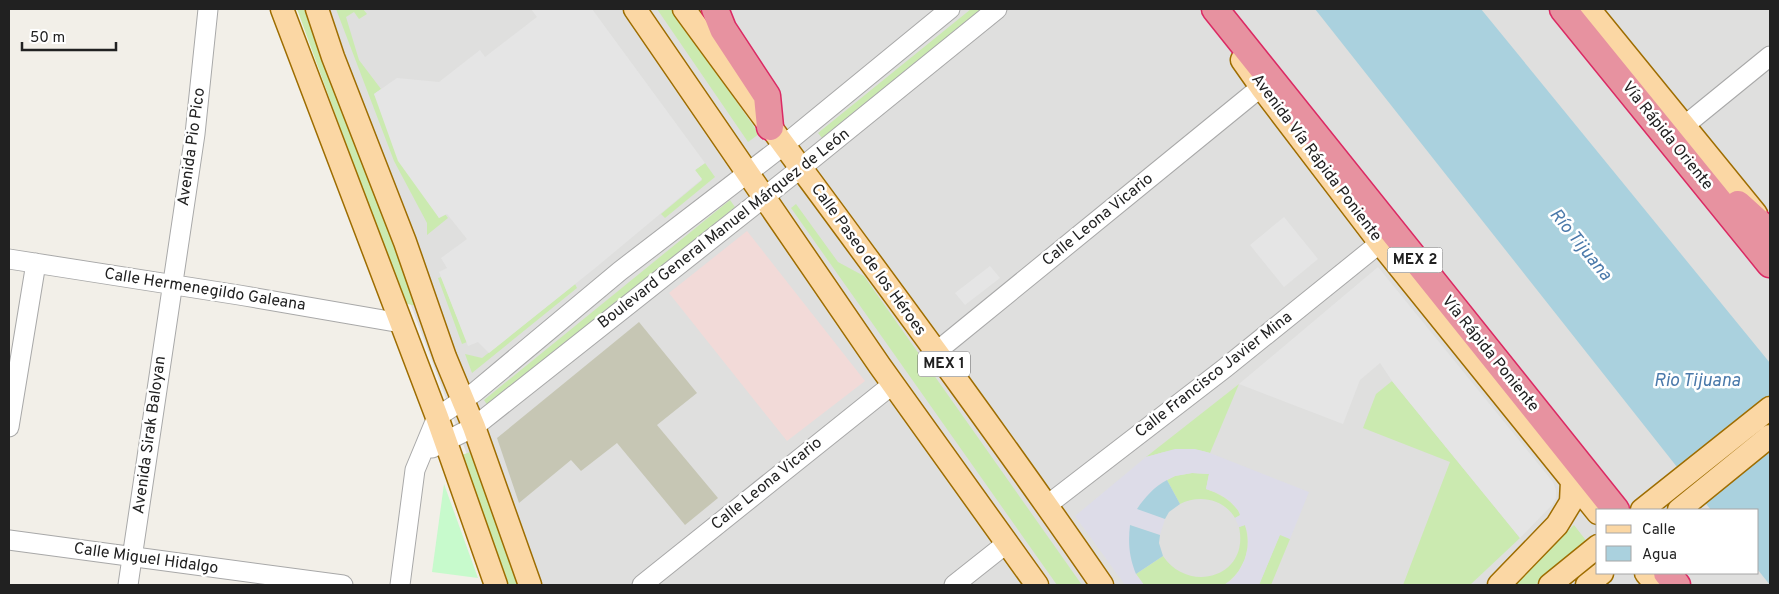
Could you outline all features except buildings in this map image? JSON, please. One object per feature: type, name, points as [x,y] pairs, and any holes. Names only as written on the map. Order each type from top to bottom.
[{"type":"highway","points":[[703,9],[719,19],[767,96],[777,136]]},
{"type":"highway","name":"Vía Rápida Poniente","points":[[1215,9],[1615,509]]},
{"type":"highway","name":"Vía Rápida Oriente","points":[[1563,9],[1770,264]]},
{"type":"highway","points":[[1686,159],[1770,232]]},
{"type":"highway","points":[[1454,309],[1514,410]]},
{"type":"highway","points":[[1668,574],[1677,585]]},
{"type":"main road","points":[[282,9],[446,442],[496,585]]},
{"type":"main road","points":[[317,9],[333,57],[405,242],[445,357],[474,427],[530,585]]},
{"type":"main road","points":[[635,9],[893,384],[1037,585]]},
{"type":"main road","name":"Calle Paseo de los Héroes","points":[[684,9],[936,352],[1102,585]]},
{"type":"main road","name":"Avenida Vía Rápida Poniente","points":[[1208,9],[1261,87],[1380,243],[1596,511]]},
{"type":"main road","points":[[1589,9],[1770,232]]},
{"type":"main road","points":[[401,322],[420,331],[445,357]]},
{"type":"main road","points":[[1643,509],[1770,408]]},
{"type":"main road","points":[[1680,509],[1770,436]]},
{"type":"main road","points":[[1499,585],[1558,525],[1571,502],[1572,481]]},
{"type":"main road","points":[[1550,585],[1596,547]]},
{"type":"main road","points":[[1587,585],[1601,574]]},
{"type":"main road","points":[[1647,574],[1656,585]]},
{"type":"street","name":"Avenida Pio Pico","points":[[172,284],[196,134],[208,9]]},
{"type":"street","name":"Boulevard General Manuel Márquez de León","points":[[436,417],[464,400],[620,271],[748,173],[777,136],[950,9]]},
{"type":"street","name":"Boulevard General Manuel Márquez de León","points":[[422,452],[474,427],[801,168],[997,9]]},
{"type":"street","points":[[1684,126],[1770,56]]},
{"type":"street","name":"Calle Leona Vicario","points":[[936,352],[1261,87]]},
{"type":"street","name":"Calle Francisco Javier Mina","points":[[1046,506],[1225,368],[1380,243]]},
{"type":"street","name":"Calle Hermenegildo Galeana","points":[[9,259],[401,322]]},
{"type":"street","points":[[9,427],[36,263]]},
{"type":"street","name":"Avenida Sirak Baloyan","points":[[128,585],[172,284]]},
{"type":"street","name":"Calle Leona Vicario","points":[[642,585],[893,384]]},
{"type":"street","points":[[400,585],[416,470],[436,417]]},
{"type":"street","name":"Calle Miguel Hidalgo","points":[[9,540],[132,557],[260,580],[343,585]]},
{"type":"street","points":[[954,585],[1007,543]]},
{"type":"shaded area","points":[[300,9],[1770,9],[1770,585],[514,585]]},
{"type":"shaded area","points":[[531,9],[592,9],[705,163],[695,170],[702,179],[489,353],[478,342],[468,346],[439,272],[447,268],[441,258],[467,239],[447,214],[439,218],[398,161],[374,94],[397,78],[439,82],[480,50],[485,57],[537,17]]},
{"type":"shaded area","points":[[1284,217],[1318,259],[1284,287],[1250,245]]},
{"type":"shaded area","points":[[747,231],[865,381],[787,441],[669,293]]},
{"type":"shaded area","points":[[990,266],[1000,278],[965,305],[955,293]]},
{"type":"shaded area","points":[[1378,267],[1553,482],[1556,498],[1552,505],[1520,538],[1392,381],[1380,363],[1360,380],[1343,424],[1239,384]]},
{"type":"shaded area","points":[[639,322],[697,393],[657,425],[718,498],[685,525],[617,443],[581,471],[571,460],[519,503],[497,438]]},
{"type":"shaded area","points":[[1175,449],[1195,449],[1210,453],[1309,492],[1290,539],[1280,535],[1259,585],[1224,585],[1231,581],[1245,559],[1248,547],[1248,534],[1245,525],[1239,527],[1235,518],[1240,515],[1229,500],[1218,493],[1206,489],[1209,474],[1192,473],[1175,476],[1160,484],[1137,508],[1165,519],[1160,535],[1130,525],[1136,574],[1144,585],[1125,585],[1075,516],[1146,457]]},
{"type":"green space","points":[[297,9],[306,9],[416,306],[404,303]]},
{"type":"green space","points":[[336,9],[363,9],[367,14],[359,19],[354,12],[346,17],[359,60],[381,89],[374,94],[439,218],[445,214],[448,218],[427,235],[427,223],[394,161]]},
{"type":"green space","points":[[657,9],[672,9],[759,134],[748,142]]},
{"type":"green space","points":[[971,9],[982,9],[822,138],[818,133]]},
{"type":"green space","points":[[705,163],[715,177],[665,218],[661,214],[702,180],[695,170]]},
{"type":"green space","points":[[730,200],[735,207],[488,406],[484,400]]},
{"type":"green space","points":[[796,204],[838,262],[864,276],[1082,585],[1057,585],[791,208]]},
{"type":"green space","points":[[441,277],[467,342],[462,344],[438,278]]},
{"type":"green space","points":[[575,284],[577,288],[472,373],[465,354],[482,358]]},
{"type":"green space","points":[[1392,381],[1520,538],[1470,585],[1403,585],[1450,462],[1363,428],[1376,394]]},
{"type":"green space","points":[[1239,384],[1210,453],[1185,449],[1146,457]]},
{"type":"green space","points":[[470,452],[519,585],[509,585],[462,455]]},
{"type":"green space","points":[[1192,473],[1209,474],[1206,489],[1226,499],[1241,515],[1235,518],[1224,506],[1210,500],[1195,499],[1180,504],[1167,480],[1175,476]]},
{"type":"green space","points":[[444,484],[478,578],[432,572]]},
{"type":"green space","points":[[1245,525],[1248,542],[1245,558],[1237,573],[1224,585],[1144,585],[1136,574],[1163,556],[1174,568],[1187,575],[1201,577],[1214,575],[1226,569],[1235,558],[1240,544],[1239,527]]},
{"type":"green space","points":[[1574,525],[1588,543],[1535,585],[1513,585]]},
{"type":"green space","points":[[1280,534],[1290,539],[1271,585],[1259,585]]},
{"type":"water","name":"Rio Tijuana","points":[[1315,9],[1481,9],[1770,363],[1770,585],[1759,571],[1759,509],[1710,509]]},
{"type":"water","points":[[1167,480],[1180,504],[1169,512],[1165,519],[1137,509],[1150,493]]},
{"type":"water","points":[[1130,525],[1160,535],[1159,543],[1163,556],[1136,574],[1130,550]]},
{"type":"water label","name":"Río Tijuana","points":[[1580,245]]}]
